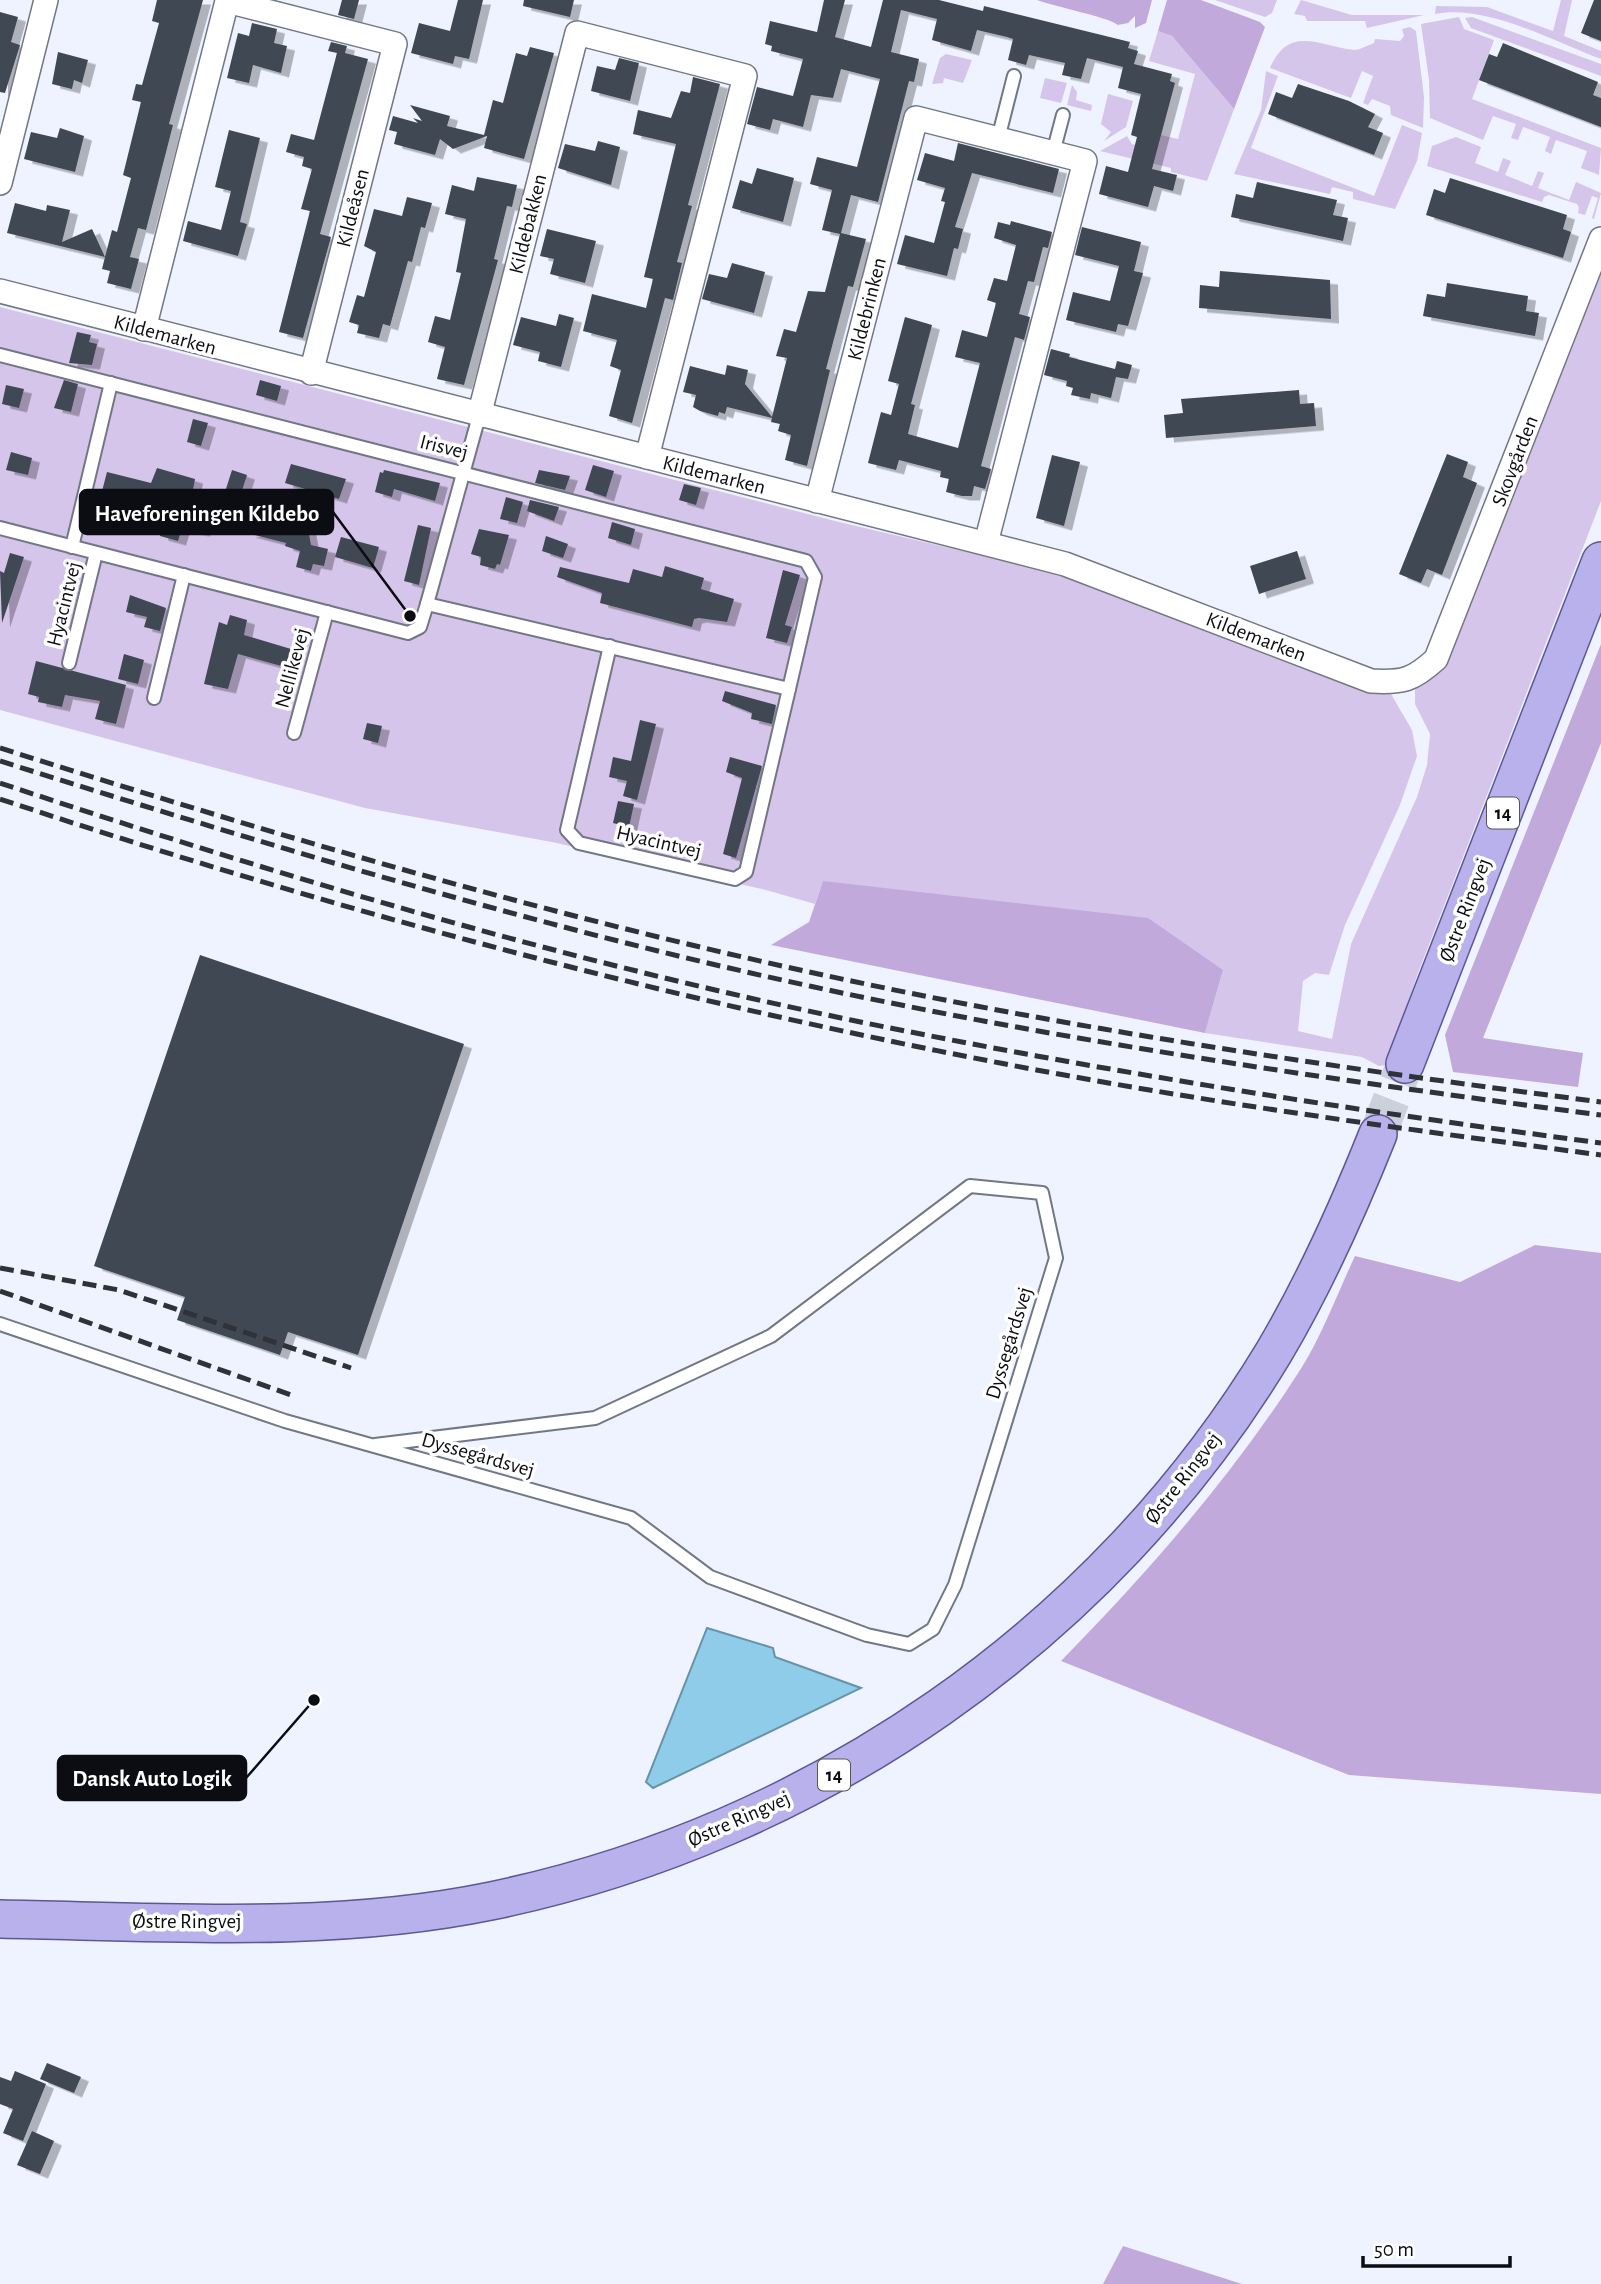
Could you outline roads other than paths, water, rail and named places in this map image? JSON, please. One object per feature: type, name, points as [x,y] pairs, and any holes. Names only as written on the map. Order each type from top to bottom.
[{"type":"main road","name":"Østre Ringvej","points":[[1405,1064],[1601,561]]},
{"type":"main road","name":"Østre Ringvej","points":[[0,1919],[306,1922],[389,1915],[488,1901],[583,1878],[704,1838],[818,1784],[920,1723],[1033,1637],[1130,1543],[1209,1448],[1274,1352],[1331,1245],[1378,1134]]},
{"type":"street","points":[[0,183],[46,0]]},
{"type":"street","points":[[144,329],[227,1]]},
{"type":"street","name":"Kildeåsen","points":[[227,1],[394,44],[311,373]]},
{"type":"street","name":"Kildebakken","points":[[479,416],[577,33],[745,76],[647,457]]},
{"type":"street","name":"Kildebrinken","points":[[817,501],[916,118],[998,139]]},
{"type":"street","points":[[986,543],[1085,161],[998,139]]},
{"type":"street","name":"Skovgården","points":[[1418,676],[1436,659],[1451,625],[1601,239]]},
{"type":"street","name":"Kildemarken","points":[[0,291],[311,373],[1065,564],[1371,681],[1396,682],[1418,676]]},
{"type":"lane","points":[[998,139],[1014,76]]},
{"type":"lane","points":[[1053,153],[1063,115]]},
{"type":"lane","name":"Irisvej","points":[[0,355],[806,561],[815,577],[802,630]]},
{"type":"lane","points":[[72,547],[111,383]]},
{"type":"lane","name":"Hyacintvej","points":[[0,528],[408,633],[419,627],[427,604],[479,416]]},
{"type":"lane","name":"Hyacintvej","points":[[69,663],[96,553]]},
{"type":"lane","points":[[154,698],[184,575]]},
{"type":"lane","points":[[427,604],[789,689]]},
{"type":"lane","name":"Nellikevej","points":[[295,733],[327,612]]},
{"type":"lane","name":"Hyacintvej","points":[[610,646],[567,830],[579,843],[735,879],[746,872],[802,630]]},
{"type":"lane","name":"Dyssegårdsvej","points":[[0,1324],[285,1421],[631,1518],[710,1577],[867,1635],[909,1644],[933,1629],[955,1585],[1056,1258],[1042,1194],[970,1186],[771,1336],[594,1418],[374,1445]]},
{"type":"water","points":[[707,1628],[773,1648],[775,1657],[861,1688],[653,1788],[646,1782]]},
{"type":"tunnel","points":[[1378,1134],[1405,1064]]},
{"type":"railway","points":[[0,748],[371,861],[558,912],[747,958],[959,1003],[1065,1022],[1386,1073],[1601,1102]]},
{"type":"railway","points":[[0,761],[400,882],[642,947],[760,975],[879,1001],[1119,1045],[1601,1115]]},
{"type":"railway","points":[[0,783],[210,851],[422,914],[635,971],[743,996],[944,1039],[1131,1073],[1601,1143]]},
{"type":"railway","points":[[0,799],[272,885],[409,924],[546,961],[824,1027],[1165,1093],[1601,1155]]},
{"type":"railway","points":[[0,1268],[119,1290],[351,1368]]},
{"type":"railway","points":[[0,1291],[291,1395]]},
{"type":"place","name":"Haveforeningen Kildebo","points":[[410,616]]},
{"type":"place","name":"Dansk Auto Logik","points":[[314,1700]]}]
